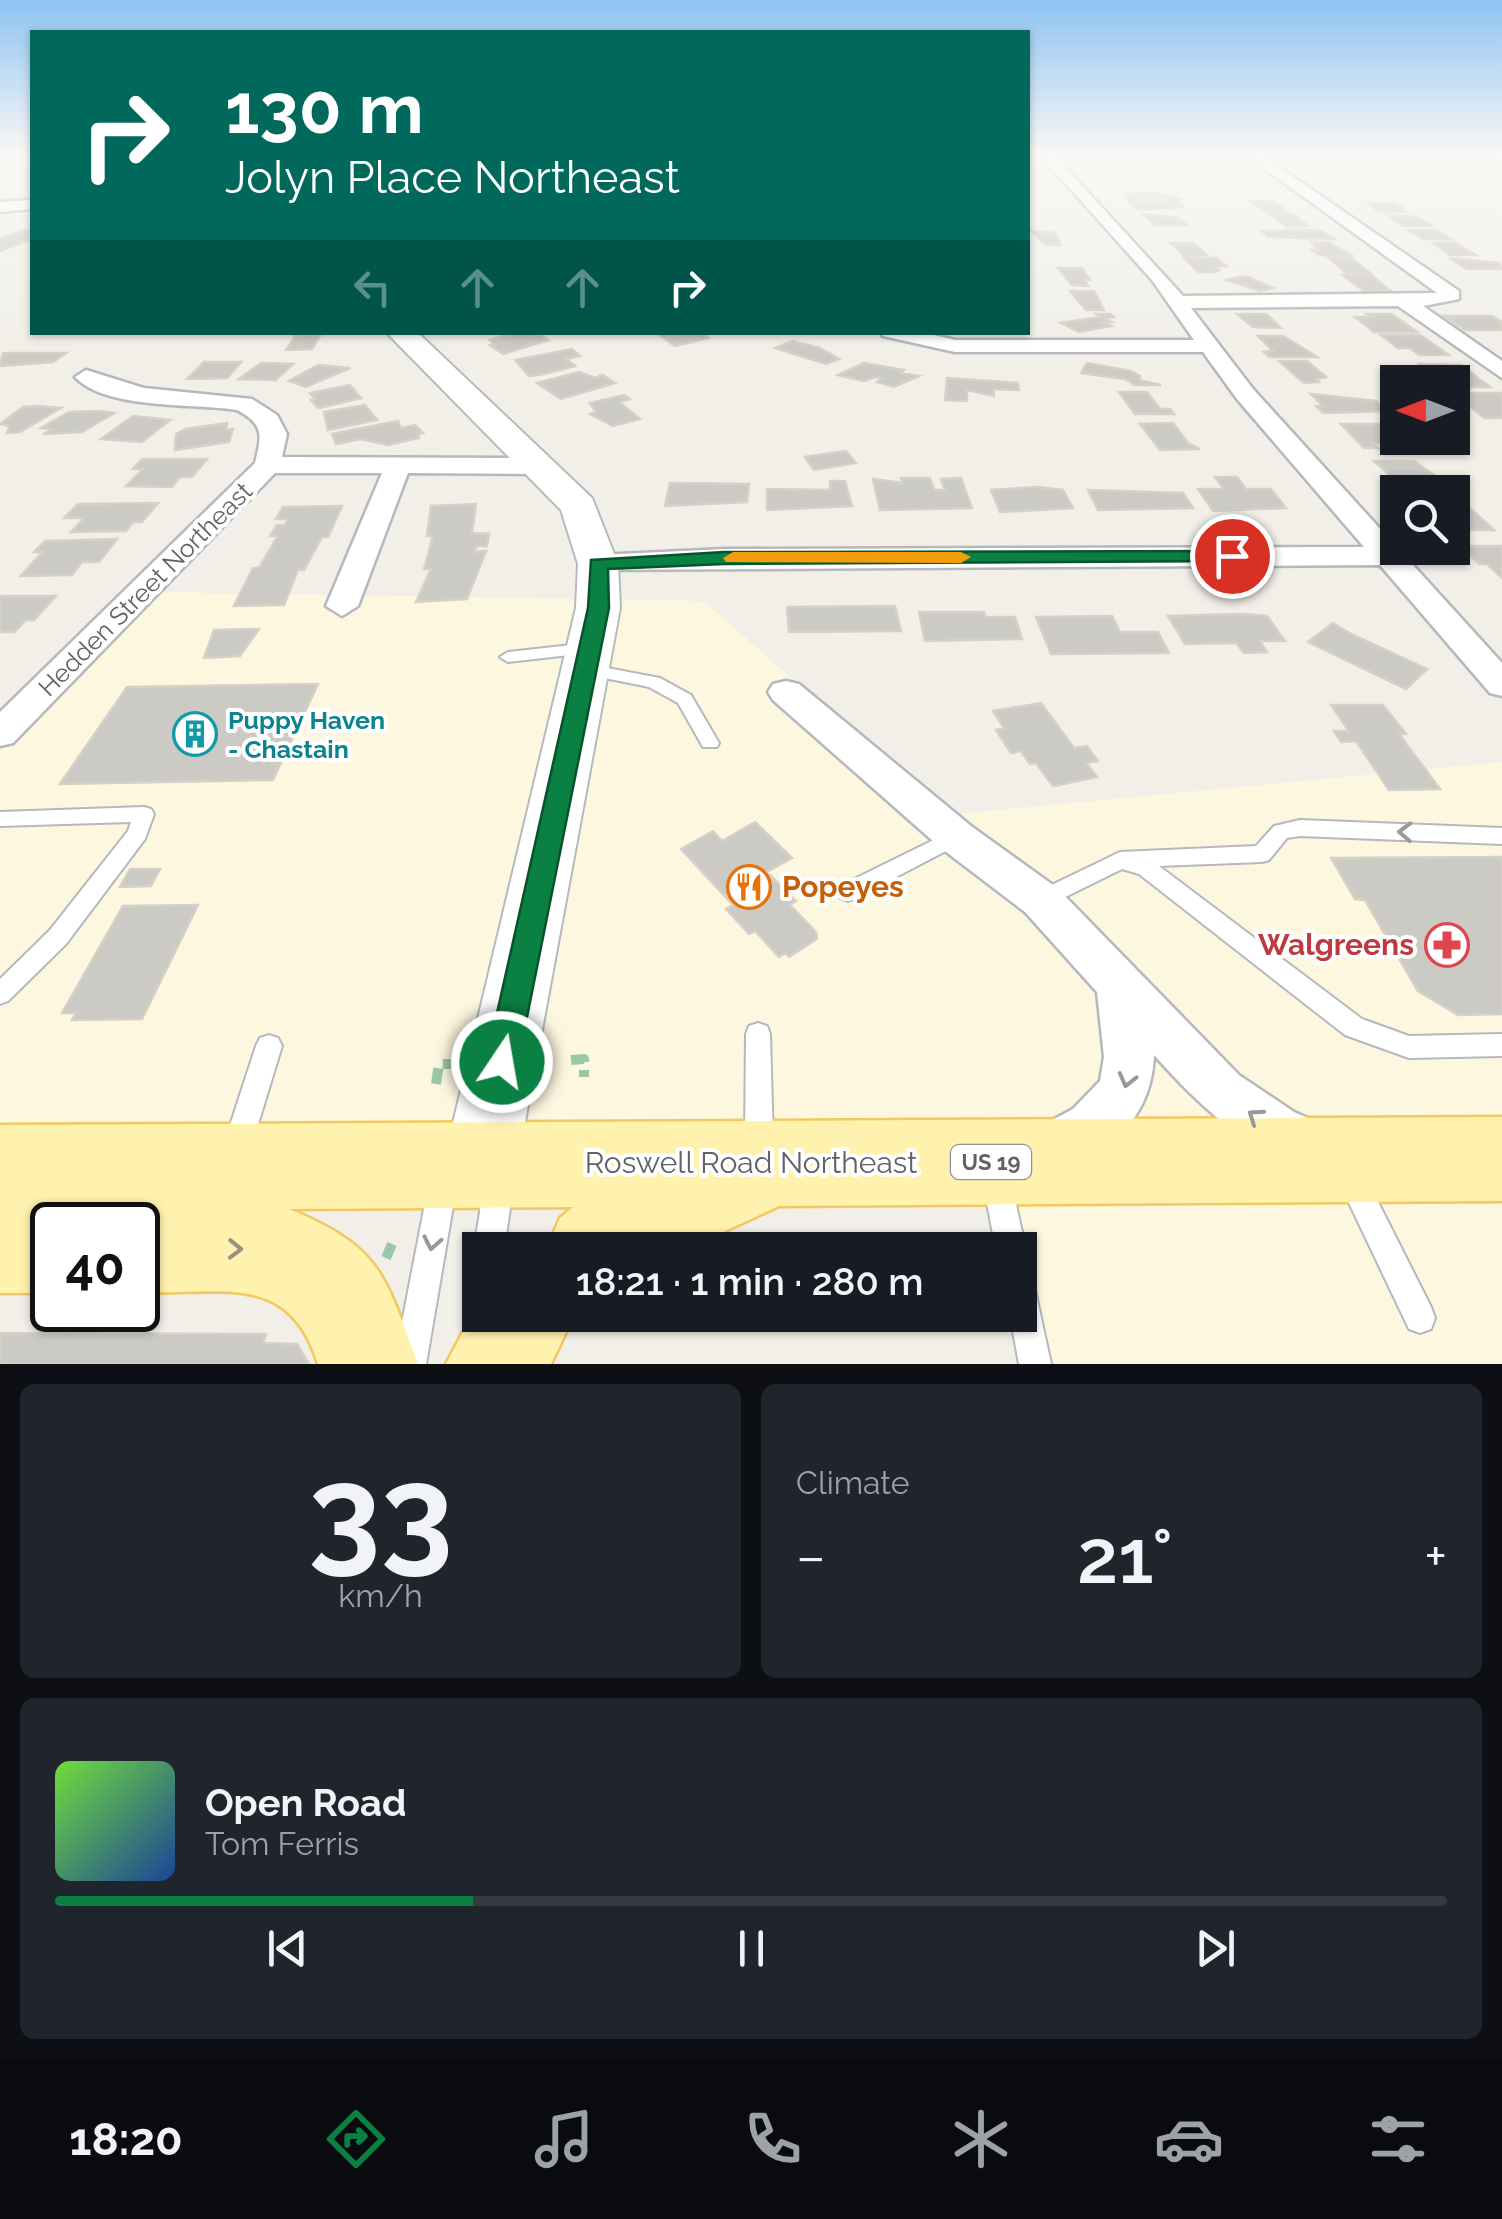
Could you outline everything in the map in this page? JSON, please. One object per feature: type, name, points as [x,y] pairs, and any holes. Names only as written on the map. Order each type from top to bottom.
[{"type":"main road","name":"Roswell Road Northeast","points":[[0,1168],[1502,1159]]},
{"type":"main road","points":[[621,1232],[768,1164]]},
{"type":"main road","points":[[0,1247],[30,1247]]},
{"type":"main road","points":[[160,1247],[277,1250],[322,1276],[347,1303],[368,1364]]},
{"type":"street","points":[[1103,218],[1179,302],[1245,394],[1380,547]]},
{"type":"street","points":[[1179,302],[1448,298],[1452,292],[1344,218]]},
{"type":"street","points":[[1402,300],[1502,371]]},
{"type":"street","points":[[403,335],[579,506],[598,564],[598,608],[480,1165]]},
{"type":"street","points":[[908,335],[972,346],[1209,346]]},
{"type":"street","points":[[1458,340],[1502,341]]},
{"type":"street","points":[[86,377],[122,394],[232,400],[258,407],[269,414],[277,430],[268,465]]},
{"type":"street","name":"Hedden Street Northeast","points":[[0,734],[268,465],[539,466]]},
{"type":"street","points":[[342,606],[398,465]]},
{"type":"street","points":[[598,564],[724,558],[1380,556]]},
{"type":"street","points":[[1396,565],[1502,685]]},
{"type":"street","points":[[786,692],[956,837],[1040,900],[1221,1092],[1275,1130],[1342,1160]]},
{"type":"street","points":[[1010,1162],[1099,1126],[1124,1096],[1132,1060],[1120,984]]},
{"type":"lane","points":[[508,657],[588,658],[654,682],[686,699],[710,744]]},
{"type":"lane","points":[[0,819],[144,814],[138,834],[58,937],[0,994]]},
{"type":"lane","points":[[1040,900],[1120,860],[1262,854],[1281,831],[1300,828],[1502,836]]},
{"type":"lane","points":[[848,892],[956,837]]},
{"type":"lane","points":[[1120,860],[1146,868],[1354,1027],[1410,1047],[1502,1044]]},
{"type":"lane","points":[[758,1034],[768,1164]]},
{"type":"lane","points":[[230,1166],[269,1046]]},
{"type":"lane","points":[[1342,1160],[1420,1318]]},
{"type":"lane","points":[[1010,1162],[1012,1232]]},
{"type":"lane","points":[[410,1364],[440,1199],[480,1165],[497,1201],[493,1232]]},
{"type":"lane","points":[[1029,1332],[1035,1364]]},
{"type":"path","points":[[571,1060],[584,1059],[584,1078]]},
{"type":"path","points":[[436,1084],[439,1064],[451,1064]]},
{"type":"shaded area","points":[[151,592],[704,601],[945,815],[1502,762],[1502,1364],[1023,1364],[1022,1332],[1037,1332],[1037,1232],[993,1232],[979,1169],[0,1170],[0,745]]},
{"type":"building","points":[[1147,218],[1179,218],[1187,225],[1155,225]]},
{"type":"building","points":[[1274,218],[1297,218],[1309,226],[1286,226]]},
{"type":"building","points":[[1391,218],[1418,218],[1432,226],[1402,226]]},
{"type":"building","points":[[1289,229],[1321,231],[1334,239],[1268,237],[1261,231],[1292,231]]},
{"type":"building","points":[[1408,230],[1436,230],[1451,239],[1423,239]]},
{"type":"building","points":[[30,231],[30,240],[0,251],[0,239]]},
{"type":"building","points":[[1031,231],[1055,233],[1061,245],[1046,245]]},
{"type":"building","points":[[1311,242],[1328,242],[1353,256],[1319,255],[1312,250],[1319,250]]},
{"type":"building","points":[[1454,242],[1476,255],[1449,255],[1433,243]]},
{"type":"building","points":[[1171,243],[1193,243],[1207,255],[1184,256]]},
{"type":"building","points":[[1184,258],[1217,258],[1226,266],[1214,266],[1219,270],[1215,272],[1198,272]]},
{"type":"building","points":[[1329,258],[1351,258],[1370,273],[1346,273]]},
{"type":"building","points":[[1449,258],[1499,263],[1502,269],[1467,269]]},
{"type":"building","points":[[1058,268],[1082,268],[1090,280],[1084,280],[1088,286],[1072,285]]},
{"type":"building","points":[[1342,275],[1371,275],[1391,291],[1364,291]]},
{"type":"building","points":[[1240,277],[1273,288],[1260,291],[1227,280]]},
{"type":"building","points":[[1070,291],[1094,291],[1104,310],[1086,310]]},
{"type":"building","points":[[1096,314],[1114,317],[1104,318],[1112,322],[1104,323],[1111,326],[1079,332],[1061,323],[1099,317]]},
{"type":"building","points":[[1237,314],[1266,314],[1281,328],[1253,327]]},
{"type":"building","points":[[1367,314],[1392,314],[1417,332],[1374,332],[1355,317],[1372,317]]},
{"type":"building","points":[[1444,316],[1492,316],[1502,322],[1502,330],[1465,330]]},
{"type":"building","points":[[296,335],[320,335],[312,349],[286,350]]},
{"type":"building","points":[[508,335],[541,335],[548,340],[503,354],[490,345],[494,344],[490,340]]},
{"type":"building","points":[[659,335],[709,338],[675,346]]},
{"type":"building","points":[[1381,335],[1420,335],[1449,355],[1419,355],[1410,348],[1398,348]]},
{"type":"building","points":[[1258,336],[1283,336],[1317,357],[1270,357],[1264,352],[1273,351]]},
{"type":"building","points":[[792,341],[820,348],[839,359],[826,364],[775,348]]},
{"type":"building","points":[[572,349],[580,356],[566,359],[575,366],[544,374],[529,376],[515,360]]},
{"type":"building","points":[[3,353],[66,353],[53,362],[0,366]]},
{"type":"building","points":[[1279,361],[1307,361],[1326,377],[1304,383]]},
{"type":"building","points":[[204,362],[241,362],[227,378],[187,379]]},
{"type":"building","points":[[261,363],[293,364],[276,380],[239,379]]},
{"type":"building","points":[[864,363],[919,376],[894,387],[877,382],[881,378],[864,381],[838,375]]},
{"type":"building","points":[[1087,363],[1130,371],[1140,376],[1139,380],[1161,385],[1135,385],[1125,379],[1081,373]]},
{"type":"building","points":[[318,365],[350,368],[306,387],[289,381]]},
{"type":"building","points":[[579,372],[595,378],[603,375],[615,383],[561,399],[537,383]]},
{"type":"building","points":[[1470,372],[1490,387],[1470,387]]},
{"type":"building","points":[[947,378],[1018,383],[1019,390],[993,389],[994,396],[967,390],[967,401],[945,400]]},
{"type":"building","points":[[350,385],[361,398],[318,408],[311,400],[315,399],[310,393]]},
{"type":"building","points":[[1119,392],[1147,392],[1160,409],[1170,409],[1174,414],[1135,414]]},
{"type":"building","points":[[1470,393],[1502,393],[1502,418],[1484,418],[1470,406]]},
{"type":"building","points":[[1311,394],[1376,401],[1380,411],[1323,413],[1316,406],[1323,406]]},
{"type":"building","points":[[624,395],[630,399],[619,402],[640,419],[613,426],[590,414],[596,412],[590,403]]},
{"type":"building","points":[[365,405],[377,420],[328,430],[324,412]]},
{"type":"building","points":[[23,407],[61,408],[20,432],[7,433],[10,426],[0,424]]},
{"type":"building","points":[[69,412],[114,413],[82,432],[43,434],[52,429],[41,428]]},
{"type":"building","points":[[133,416],[170,420],[142,442],[101,439]]},
{"type":"building","points":[[398,421],[401,428],[415,425],[423,433],[417,434],[419,438],[388,445],[361,439],[336,444],[332,434]]},
{"type":"building","points":[[227,423],[226,430],[233,429],[229,442],[175,450],[176,434]]},
{"type":"building","points":[[1173,423],[1188,443],[1200,449],[1160,450],[1140,424]]},
{"type":"building","points":[[1341,424],[1380,424],[1380,443],[1373,443],[1378,448],[1364,448]]},
{"type":"building","points":[[846,451],[856,463],[814,470],[805,457]]},
{"type":"building","points":[[142,459],[207,459],[192,477],[180,477],[172,487],[126,486],[143,469],[133,469]]},
{"type":"building","points":[[1374,461],[1414,461],[1434,475],[1390,475]]},
{"type":"building","points":[[1215,477],[1237,477],[1246,489],[1271,489],[1286,508],[1213,511],[1198,489],[1224,489]]},
{"type":"building","points":[[901,478],[930,478],[934,490],[945,490],[941,479],[961,478],[972,508],[880,510],[873,479],[903,483]]},
{"type":"building","points":[[830,481],[845,481],[852,506],[767,510],[767,489],[830,490]]},
{"type":"building","points":[[670,483],[749,484],[747,502],[665,506]]},
{"type":"building","points":[[991,490],[1063,490],[1073,508],[1000,512]]},
{"type":"building","points":[[1088,490],[1183,493],[1193,508],[1098,510]]},
{"type":"building","points":[[158,503],[142,522],[133,522],[126,531],[71,532],[84,518],[64,518],[78,504]]},
{"type":"building","points":[[476,504],[472,533],[489,534],[487,546],[476,546],[475,552],[486,551],[467,599],[416,602],[431,569],[424,569],[433,536],[427,536],[431,506]]},
{"type":"building","points":[[342,506],[328,537],[322,537],[304,570],[298,570],[284,605],[234,606],[253,568],[259,568],[278,536],[270,536],[277,525],[285,525],[288,519],[276,519],[283,507]]},
{"type":"building","points":[[1470,509],[1471,509],[1494,530],[1470,530]]},
{"type":"building","points":[[117,539],[99,562],[82,562],[72,575],[21,576],[42,552],[34,552],[45,541]]},
{"type":"building","points":[[1470,546],[1502,546],[1502,578],[1487,564],[1479,564],[1470,555]]},
{"type":"building","points":[[0,596],[56,596],[34,620],[26,620],[14,632],[0,632]]},
{"type":"building","points":[[895,606],[901,631],[789,632],[787,607]]},
{"type":"building","points":[[919,612],[984,612],[986,617],[1015,617],[1022,639],[925,641]]},
{"type":"building","points":[[1112,616],[1120,632],[1158,632],[1169,653],[1051,654],[1036,617]]},
{"type":"building","points":[[1168,616],[1267,616],[1285,641],[1260,641],[1267,652],[1244,653],[1236,643],[1185,644]]},
{"type":"building","points":[[1333,623],[1427,669],[1406,689],[1308,642]]},
{"type":"building","points":[[259,629],[240,656],[204,658],[214,630]]},
{"type":"building","name":"Puppy Haven - Chastain","points":[[318,684],[273,780],[60,784],[127,687]]},
{"type":"building","points":[[1041,703],[1074,748],[1087,746],[1098,761],[1086,763],[1097,777],[1053,786],[1021,751],[1011,753],[996,730],[1004,728],[993,711]]},
{"type":"building","points":[[1331,705],[1383,705],[1406,734],[1399,734],[1440,789],[1389,790],[1356,741],[1341,742],[1334,731],[1349,731]]},
{"type":"building","name":"Popeyes","points":[[755,822],[792,858],[767,872],[796,901],[790,905],[816,932],[817,939],[789,957],[785,953],[779,957],[755,931],[749,934],[726,909],[733,905],[681,849],[713,831],[722,841]]},
{"type":"building","name":"Walgreens","points":[[1502,857],[1502,1014],[1458,1015],[1418,991],[1365,900],[1355,899],[1331,858]]},
{"type":"building","points":[[130,869],[160,869],[151,886],[120,887]]},
{"type":"building","points":[[198,905],[142,1019],[72,1020],[76,1013],[62,1013],[123,906]]},
{"type":"building","points":[[0,1333],[266,1334],[263,1343],[297,1344],[309,1364],[0,1364]]},
{"type":"slow traffic","points":[[733,558],[961,557]]},
{"type":"place","name":"Puppy Haven - Chastain","points":[[195,734]]},
{"type":"place","name":"Popeyes","points":[[749,887]]},
{"type":"place","name":"Walgreens","points":[[1447,945]]},
{"type":"route","points":[[502,1062],[598,608],[598,564],[724,558],[1232,556]]}]
